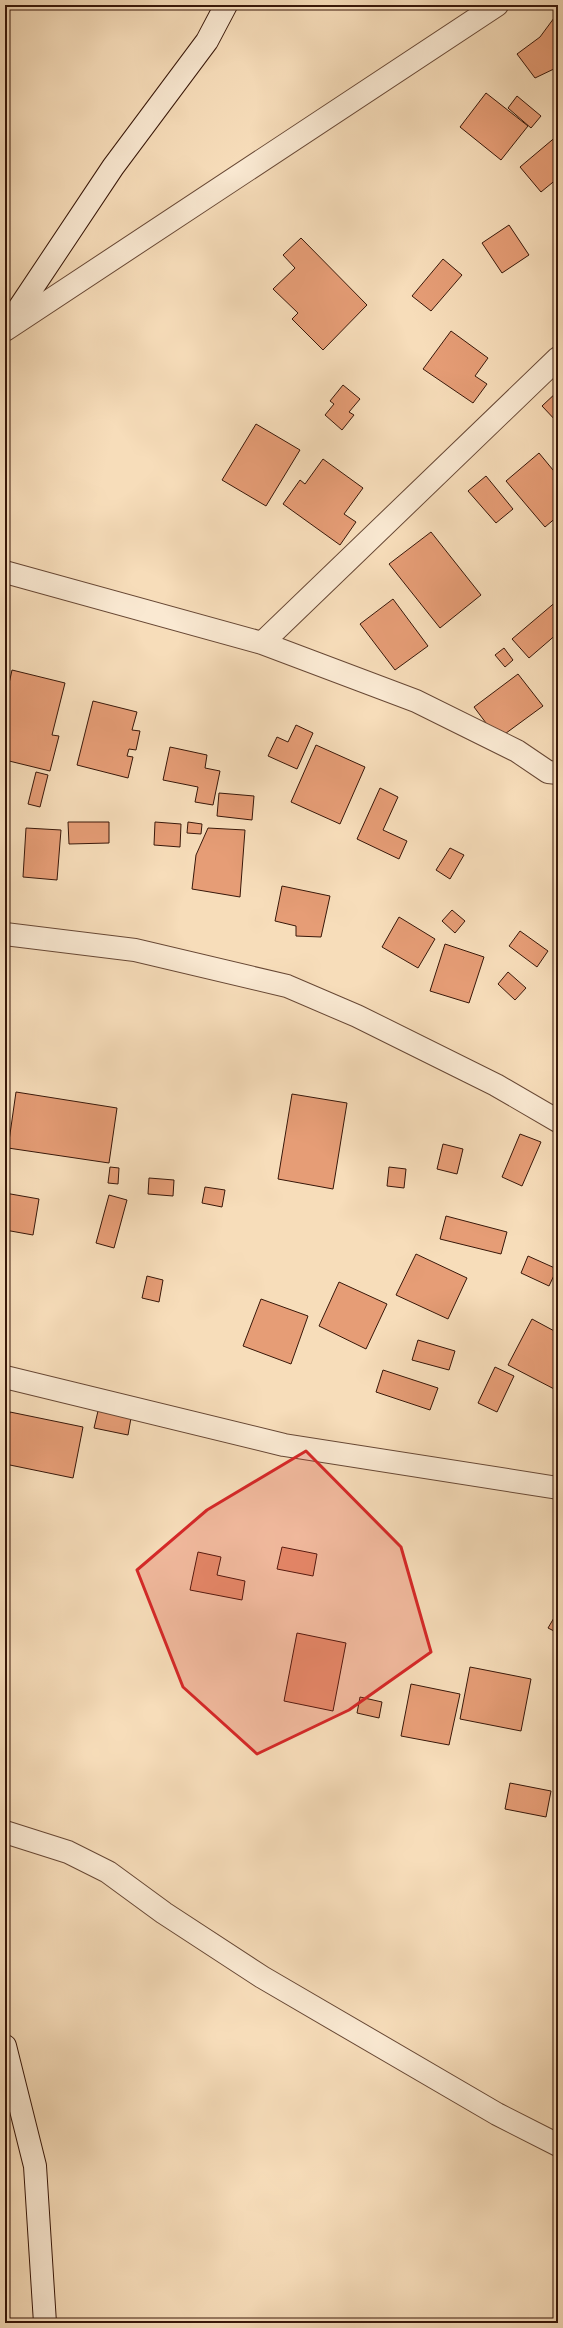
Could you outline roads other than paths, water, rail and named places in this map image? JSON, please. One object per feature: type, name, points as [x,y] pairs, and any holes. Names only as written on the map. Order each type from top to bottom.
[{"type":"street","points":[[5,330],[113,167],[207,40],[226,5]]},
{"type":"street","points":[[5,330],[497,5]]},
{"type":"street","points":[[262,643],[558,358]]},
{"type":"street","points":[[5,572],[262,643],[416,701],[517,751],[555,778]]},
{"type":"street","points":[[5,934],[135,950],[287,986],[357,1016],[496,1085],[558,1121]]},
{"type":"street","points":[[5,1377],[284,1445],[558,1488]]},
{"type":"street","points":[[5,1832],[68,1852],[108,1872],[164,1913],[262,1977],[498,2114],[558,2144]]},
{"type":"street","points":[[5,2046],[35,2166],[45,2323]]}]
